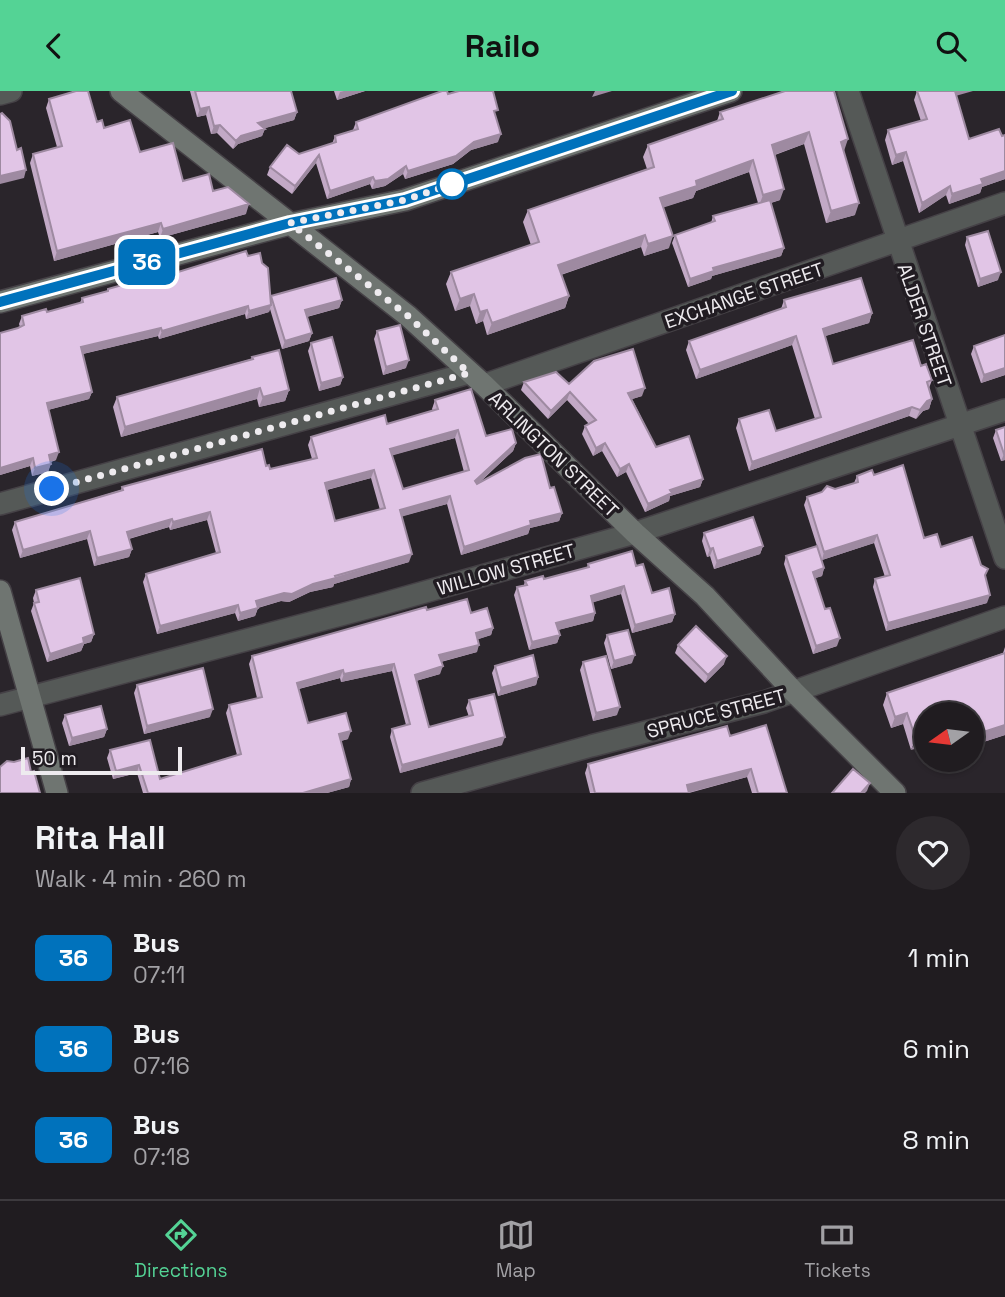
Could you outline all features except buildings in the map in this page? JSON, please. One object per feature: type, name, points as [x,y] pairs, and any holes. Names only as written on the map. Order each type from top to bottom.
[{"type":"street","points":[[0,94],[11,91]]},
{"type":"street","name":"ARLINGTON STREET","points":[[121,91],[408,316],[635,533],[705,596],[794,692],[895,793]]},
{"type":"street","points":[[0,302],[290,223],[405,200],[731,91]]},
{"type":"street","name":"ALDER STREET","points":[[848,91],[1005,558]]},
{"type":"street","name":"EXCHANGE STREET","points":[[0,504],[476,379],[1005,203]]},
{"type":"street","name":"WILLOW STREET","points":[[0,705],[395,601],[635,533],[1005,410]]},
{"type":"street","points":[[0,591],[57,793]]},
{"type":"street","name":"SPRUCE STREET","points":[[422,793],[764,702],[1005,617]]},
{"type":"bus line","name":"36","points":[[0,302],[290,223],[405,200],[732,91]]},
{"type":"route","points":[[52,489],[469,373],[408,316],[290,223],[405,200],[455,183],[452,184]]}]
